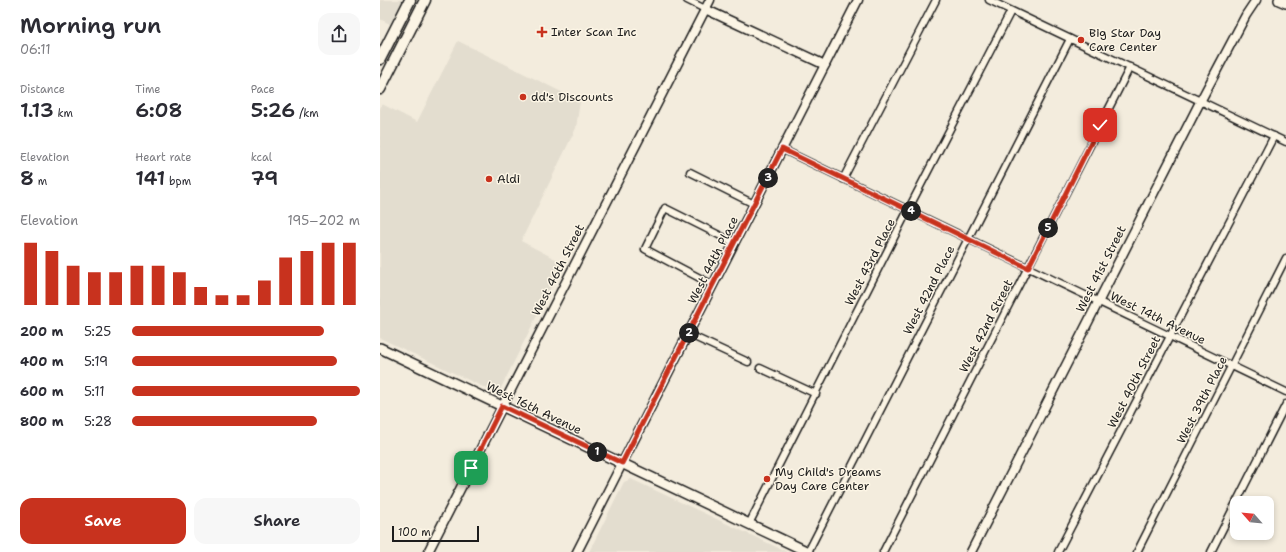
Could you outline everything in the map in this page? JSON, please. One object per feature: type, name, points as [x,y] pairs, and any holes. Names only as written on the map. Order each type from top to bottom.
[{"type":"main road","points":[[380,59],[410,0]]},
{"type":"main road","points":[[380,87],[425,0]]},
{"type":"main road","points":[[1279,0],[1286,3]]},
{"type":"main road","name":"West 16th Avenue","points":[[380,348],[806,552]]},
{"type":"street","points":[[687,0],[825,65]]},
{"type":"street","name":"West 46th Street","points":[[428,552],[710,0]]},
{"type":"street","name":"West 44th Place","points":[[577,552],[858,0]]},
{"type":"street","points":[[843,179],[936,0]]},
{"type":"street","points":[[989,0],[1201,100],[1286,142]]},
{"type":"street","name":"West 41st Street","points":[[971,552],[1201,100],[1246,14],[1256,0]]},
{"type":"street","name":"West 43rd Place","points":[[749,524],[908,210],[1011,11]]},
{"type":"street","name":"West 42nd Place","points":[[806,552],[1070,39]]},
{"type":"street","name":"West 42nd Street","points":[[883,552],[1130,67]]},
{"type":"street","name":"West 40th Street","points":[[1058,552],[1274,136]]},
{"type":"street","name":"West 14th Avenue","points":[[782,149],[1286,392]]},
{"type":"street","points":[[690,172],[754,204]]},
{"type":"street","points":[[713,285],[645,249],[665,208],[735,243]]},
{"type":"street","name":"West 39th Place","points":[[1137,552],[1286,258]]},
{"type":"street","points":[[688,334],[748,362]]},
{"type":"street","points":[[760,368],[816,394]]},
{"type":"street","points":[[1211,552],[1286,404]]},
{"type":"shaded area","points":[[380,0],[403,0],[390,24],[380,19]]},
{"type":"shaded area","points":[[458,41],[580,101],[576,128],[521,241],[563,263],[498,394],[380,338],[380,109],[382,104],[417,122]]},
{"type":"shaded area","points":[[631,479],[787,552],[589,552],[624,482]]},
{"type":"place","name":"Inter Scan Inc","points":[[542,32]]},
{"type":"place","name":"Big Star Day Care Center","points":[[1081,40]]},
{"type":"place","name":"dd's Discounts","points":[[523,97]]},
{"type":"place","name":"Aldi","points":[[489,179]]},
{"type":"place","name":"My Child's Dreams Day Care Center","points":[[767,479]]},
{"type":"route","points":[[471,468],[502,406],[622,463],[782,149],[1028,268],[1100,125]]}]
